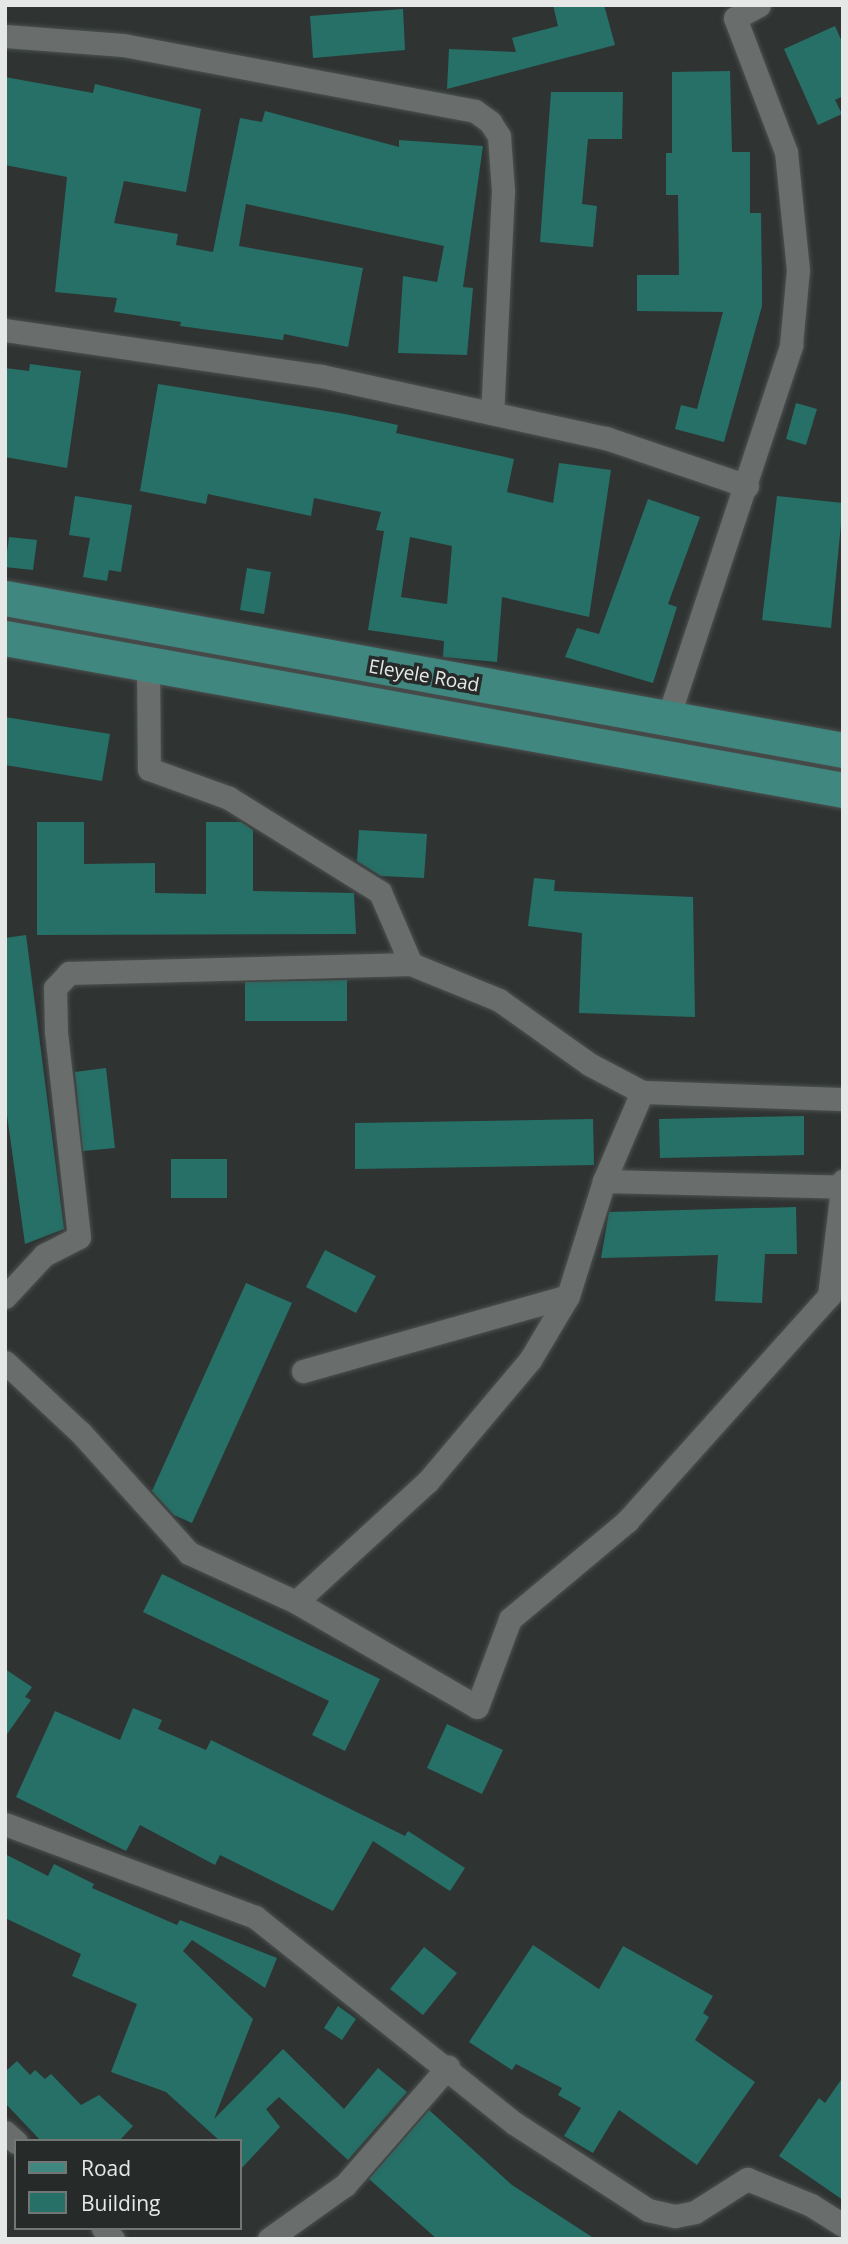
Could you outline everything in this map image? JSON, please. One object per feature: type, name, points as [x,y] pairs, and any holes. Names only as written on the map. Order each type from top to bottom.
[{"type":"main road","name":"Eleyele Road","points":[[5,598],[667,721],[843,750]]},
{"type":"main road","name":"Eleyele Road","points":[[5,638],[843,790]]},
{"type":"street","points":[[667,721],[747,486],[791,345],[798,270],[786,152],[735,18],[759,5]]},
{"type":"street","points":[[5,36],[123,46],[475,111],[490,122],[499,136],[503,191],[492,413]]},
{"type":"street","points":[[5,330],[321,376],[606,438],[747,486]]},
{"type":"street","points":[[148,663],[149,769],[229,798],[380,892],[411,964]]},
{"type":"street","points":[[5,1297],[44,1255],[79,1237],[56,1031],[59,978],[411,964],[499,1000],[589,1064],[642,1092],[843,1099]]},
{"type":"street","points":[[296,1602],[437,1471],[530,1360],[568,1296],[604,1181],[642,1092]]},
{"type":"street","points":[[604,1181],[843,1187]]},
{"type":"street","points":[[5,1362],[81,1433],[189,1553],[296,1602],[477,1707],[510,1619],[627,1521],[829,1296],[843,1181]]},
{"type":"street","points":[[303,1371],[568,1296]]},
{"type":"street","points":[[5,1824],[255,1917],[578,2169],[648,2210],[674,2216],[695,2212],[747,2179],[811,2205],[843,2225]]},
{"type":"street","points":[[269,2239],[345,2185],[448,2067]]},
{"type":"building","points":[[553,5],[604,5],[615,45],[447,89],[449,49],[516,52],[512,38],[558,26]]},
{"type":"building","points":[[403,9],[405,50],[313,58],[310,16]]},
{"type":"building","points":[[835,26],[843,44],[843,96],[835,100],[842,114],[818,125],[784,49]]},
{"type":"building","points":[[730,71],[732,152],[750,152],[750,213],[761,213],[762,306],[724,442],[675,429],[681,405],[697,409],[723,312],[637,311],[637,275],[679,275],[678,195],[666,195],[666,153],[672,153],[672,72]]},
{"type":"building","points":[[5,77],[93,93],[95,84],[201,109],[186,192],[124,181],[114,223],[178,234],[176,245],[213,252],[240,118],[262,122],[265,111],[399,147],[399,140],[483,146],[463,287],[473,288],[467,355],[398,353],[403,276],[437,282],[444,246],[246,204],[239,246],[363,268],[348,347],[284,334],[283,340],[180,326],[181,322],[114,312],[117,298],[55,292],[67,177],[5,165]]},
{"type":"building","points":[[551,92],[623,92],[622,139],[588,139],[582,204],[597,206],[593,247],[540,242]]},
{"type":"building","points":[[30,364],[81,371],[67,468],[5,457],[5,368],[29,371]]},
{"type":"building","points":[[158,384],[398,425],[396,433],[514,459],[507,492],[553,503],[559,463],[611,470],[589,617],[502,597],[497,662],[443,657],[444,641],[368,630],[384,531],[376,530],[381,512],[314,498],[311,516],[208,494],[206,504],[140,491]],"holes":[[[410,537],[452,546],[447,604],[401,597]]]},
{"type":"building","points":[[796,403],[817,409],[806,445],[786,439]]},
{"type":"building","points":[[75,496],[132,505],[121,572],[109,570],[107,581],[83,577],[90,538],[69,535]]},
{"type":"building","points":[[777,496],[843,503],[831,628],[762,620]]},
{"type":"building","points":[[648,499],[700,517],[668,604],[677,607],[653,683],[565,657],[577,628],[599,634]]},
{"type":"building","points":[[9,537],[37,540],[33,570],[5,567]]},
{"type":"building","points":[[247,568],[271,572],[264,614],[240,610]]},
{"type":"building","points":[[5,717],[110,734],[102,781],[5,765]]},
{"type":"building","points":[[37,822],[84,822],[84,864],[155,863],[155,893],[206,894],[206,822],[241,822],[253,830],[253,891],[354,893],[356,934],[37,935]]},
{"type":"building","points":[[359,830],[427,834],[424,878],[381,876],[357,861]]},
{"type":"building","points":[[534,878],[555,880],[554,891],[693,897],[695,1017],[579,1013],[582,933],[528,926]]},
{"type":"building","points":[[26,935],[64,1229],[25,1244],[5,1101],[5,938]]},
{"type":"building","points":[[347,980],[347,1021],[245,1021],[245,982]]},
{"type":"building","points":[[106,1068],[115,1148],[83,1151],[75,1072]]},
{"type":"building","points":[[804,1116],[804,1155],[660,1158],[659,1119]]},
{"type":"building","points":[[593,1119],[594,1165],[355,1169],[355,1123]]},
{"type":"building","points":[[171,1159],[227,1159],[227,1198],[171,1198]]},
{"type":"building","points":[[796,1207],[797,1254],[765,1254],[762,1303],[715,1301],[718,1255],[601,1258],[609,1212]]},
{"type":"building","points":[[325,1250],[376,1276],[356,1313],[306,1287]]},
{"type":"building","points":[[246,1283],[292,1303],[192,1523],[174,1515],[152,1491]]},
{"type":"building","points":[[162,1574],[380,1679],[345,1751],[312,1735],[329,1701],[143,1612]]},
{"type":"building","points":[[5,1669],[32,1687],[25,1697],[31,1700],[5,1737]]},
{"type":"building","points":[[133,1708],[162,1720],[158,1729],[206,1750],[211,1740],[405,1836],[408,1831],[465,1868],[450,1891],[373,1841],[333,1911],[220,1855],[215,1865],[140,1825],[126,1851],[16,1797],[55,1711],[120,1740]]},
{"type":"building","points":[[447,1724],[503,1750],[482,1794],[427,1768]]},
{"type":"building","points":[[5,1854],[48,1876],[54,1864],[94,1884],[92,1888],[177,1925],[180,1920],[277,1958],[265,1988],[192,1940],[183,1951],[253,2019],[214,2119],[283,2049],[344,2109],[378,2068],[407,2092],[348,2160],[279,2097],[266,2109],[280,2127],[242,2168],[242,2139],[218,2139],[166,2092],[111,2072],[137,2004],[72,1976],[81,1954],[5,1918]]},
{"type":"building","points":[[533,1945],[599,1989],[623,1946],[713,1996],[703,2013],[709,2017],[695,2040],[755,2082],[697,2165],[619,2110],[593,2153],[564,2136],[581,2108],[558,2095],[562,2088],[516,2064],[512,2070],[469,2042]]},
{"type":"building","points":[[424,1947],[457,1973],[423,2015],[390,1989]]},
{"type":"building","points":[[338,2006],[356,2019],[342,2040],[324,2028]]},
{"type":"building","points":[[17,2061],[30,2075],[35,2070],[45,2079],[51,2074],[81,2105],[99,2095],[133,2126],[121,2139],[39,2139],[5,2103],[5,2072]]},
{"type":"building","points":[[843,2077],[843,2200],[779,2156],[819,2098],[825,2103]]},
{"type":"building","points":[[429,2110],[512,2185],[595,2239],[437,2239],[369,2179]]}]
